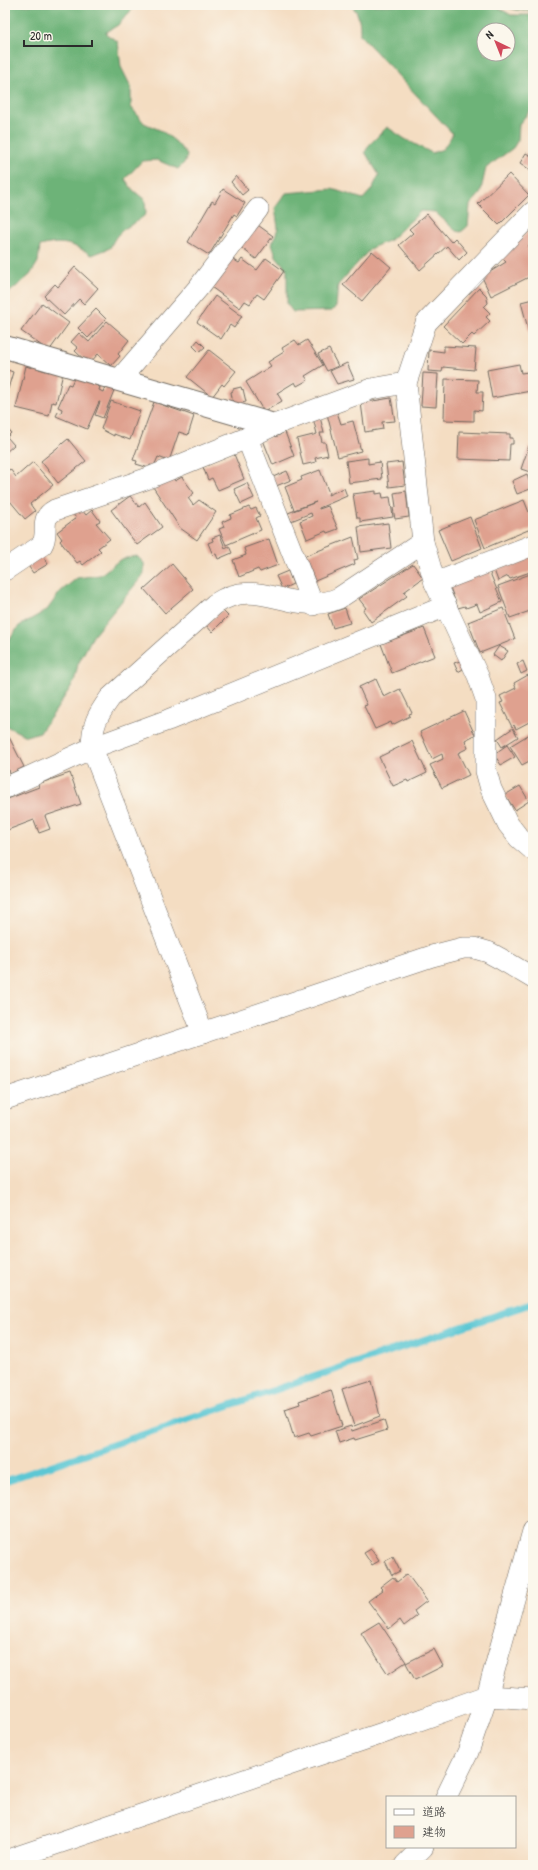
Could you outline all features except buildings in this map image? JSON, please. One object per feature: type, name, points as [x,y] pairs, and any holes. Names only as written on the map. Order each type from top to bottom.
[{"type":"street","points":[[119,380],[199,287],[258,208]]},
{"type":"street","points":[[533,212],[426,323],[406,383],[423,542],[436,583],[478,676],[486,699],[486,771],[491,789],[508,824],[519,838],[533,850]]},
{"type":"street","points":[[5,347],[274,425]]},
{"type":"street","points":[[5,570],[42,545],[45,540],[45,520],[48,514],[55,510],[146,479],[247,438],[274,425],[371,389],[406,383]]},
{"type":"street","points":[[247,438],[313,605]]},
{"type":"street","points":[[203,1033],[92,748],[92,732],[97,715],[110,698],[215,604],[227,596],[238,593],[257,592],[286,600],[313,605],[329,602],[339,598],[423,542]]},
{"type":"street","points":[[436,583],[533,545]]},
{"type":"street","points":[[5,788],[92,748],[168,720],[446,606]]},
{"type":"street","points":[[5,1099],[425,958],[463,948],[488,952],[533,978]]},
{"type":"street","points":[[446,1796],[468,1752],[487,1696],[533,1531]]},
{"type":"street","points":[[5,1861],[375,1736],[487,1696],[533,1699]]},
{"type":"street","points":[[405,1865],[422,1848]]},
{"type":"street","points":[[423,1848],[423,1865]]},
{"type":"green space","points":[[5,5],[136,5],[118,25],[105,33],[118,42],[121,67],[131,87],[131,107],[144,123],[162,131],[176,142],[187,155],[185,162],[178,169],[157,160],[142,161],[125,179],[133,190],[145,200],[146,214],[122,231],[110,248],[92,255],[68,244],[55,243],[40,246],[38,262],[30,275],[5,296]]},
{"type":"green space","points":[[351,5],[494,5],[511,15],[533,15],[533,107],[519,124],[518,140],[513,148],[486,168],[480,194],[470,205],[468,226],[461,232],[456,231],[435,212],[421,211],[390,240],[371,248],[338,285],[336,306],[332,311],[293,312],[287,304],[287,270],[276,256],[272,244],[278,228],[275,208],[286,193],[332,189],[363,199],[372,189],[379,175],[365,152],[370,144],[387,127],[405,139],[432,153],[443,149],[453,134],[360,35],[359,19]]},
{"type":"green space","points":[[502,5],[533,5],[533,10],[521,11]]},
{"type":"green space","points":[[137,556],[144,563],[144,574],[93,636],[78,664],[74,682],[40,732],[26,736],[8,727],[5,728],[5,645],[19,626],[47,610],[60,592],[77,578],[100,575],[121,559]]},
{"type":"waterway","points":[[5,1481],[533,1303]]}]
